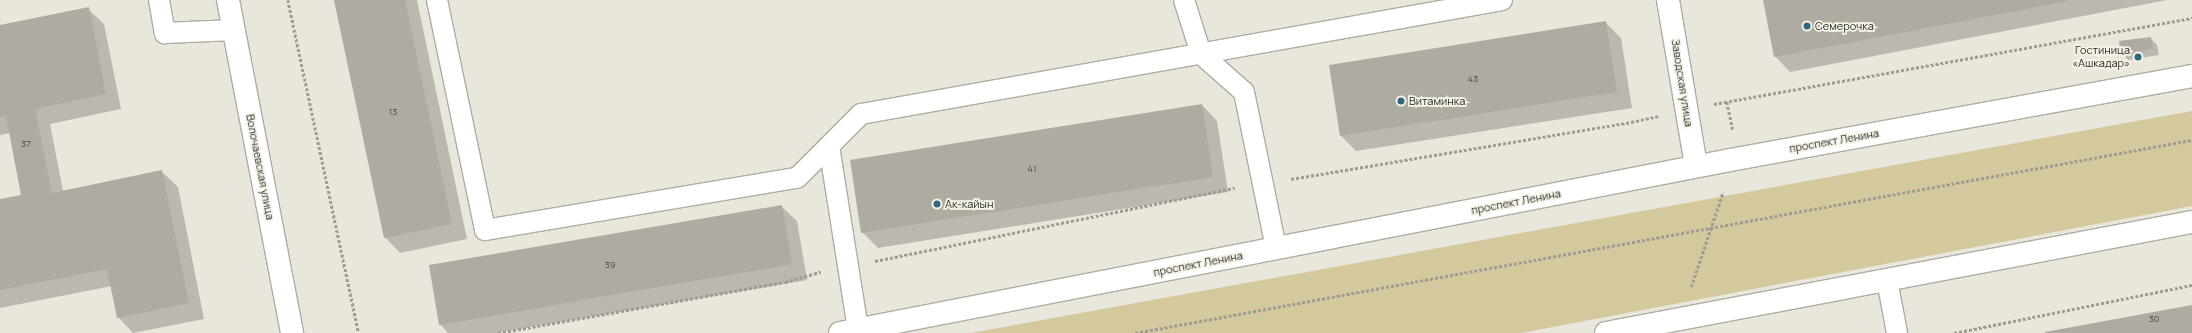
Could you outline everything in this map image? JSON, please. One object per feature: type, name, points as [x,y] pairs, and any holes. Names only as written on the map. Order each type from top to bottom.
[{"type":"main road","name":"Волочаевская улица","points":[[228,0],[292,333]]},
{"type":"main road","name":"Заводская улица","points":[[1668,0],[1696,166]]},
{"type":"main road","name":"проспект Ленина","points":[[849,331],[1696,166],[2192,76]]},
{"type":"main road","points":[[1606,333],[2192,222]]},
{"type":"lane","points":[[159,0],[165,33],[234,30]]},
{"type":"lane","points":[[437,0],[485,230],[797,178],[861,114],[1502,0]]},
{"type":"lane","points":[[1184,0],[1201,54],[1244,92],[1264,183],[1276,248]]},
{"type":"lane","points":[[829,146],[848,266],[849,331]]},
{"type":"lane","points":[[1887,280],[1897,333]]},
{"type":"path","points":[[288,0],[359,333]]},
{"type":"path","points":[[498,333],[785,282],[848,266],[1189,196],[1626,123],[1687,109],[2192,18]]},
{"type":"path","points":[[1727,102],[1734,134]]},
{"type":"path","points":[[1135,333],[2192,140]]},
{"type":"path","points":[[1689,292],[1725,187]]},
{"type":"path","points":[[1954,333],[2192,285]]},
{"type":"shaded area","points":[[2192,111],[2192,206],[1521,333],[971,333]]},
{"type":"building","points":[[334,0],[405,0],[452,224],[384,238]]},
{"type":"building","points":[[1763,0],[2068,0],[2068,1],[1774,57]]},
{"type":"building","points":[[89,7],[106,94],[35,109],[52,193],[162,170],[189,303],[117,318],[107,269],[0,290],[0,199],[21,195],[6,116],[0,117],[0,25]]},
{"type":"building","points":[[1606,21],[1617,92],[1340,136],[1329,65]]},
{"type":"building","points":[[2151,37],[2153,49],[2121,54],[2119,41]]},
{"type":"building","points":[[1202,104],[1213,177],[861,233],[850,160]]},
{"type":"building","points":[[782,205],[792,264],[439,325],[429,265]]},
{"type":"building","points":[[2192,305],[2192,333],[2045,333],[2045,332]]},
{"type":"place","name":"Семерочка","points":[[1807,26]]},
{"type":"place","name":"Гостиница «Ашкадар»","points":[[2138,57]]},
{"type":"place","name":"Витаминка","points":[[1401,101]]},
{"type":"place","name":"Ак-кайын","points":[[937,204]]}]
